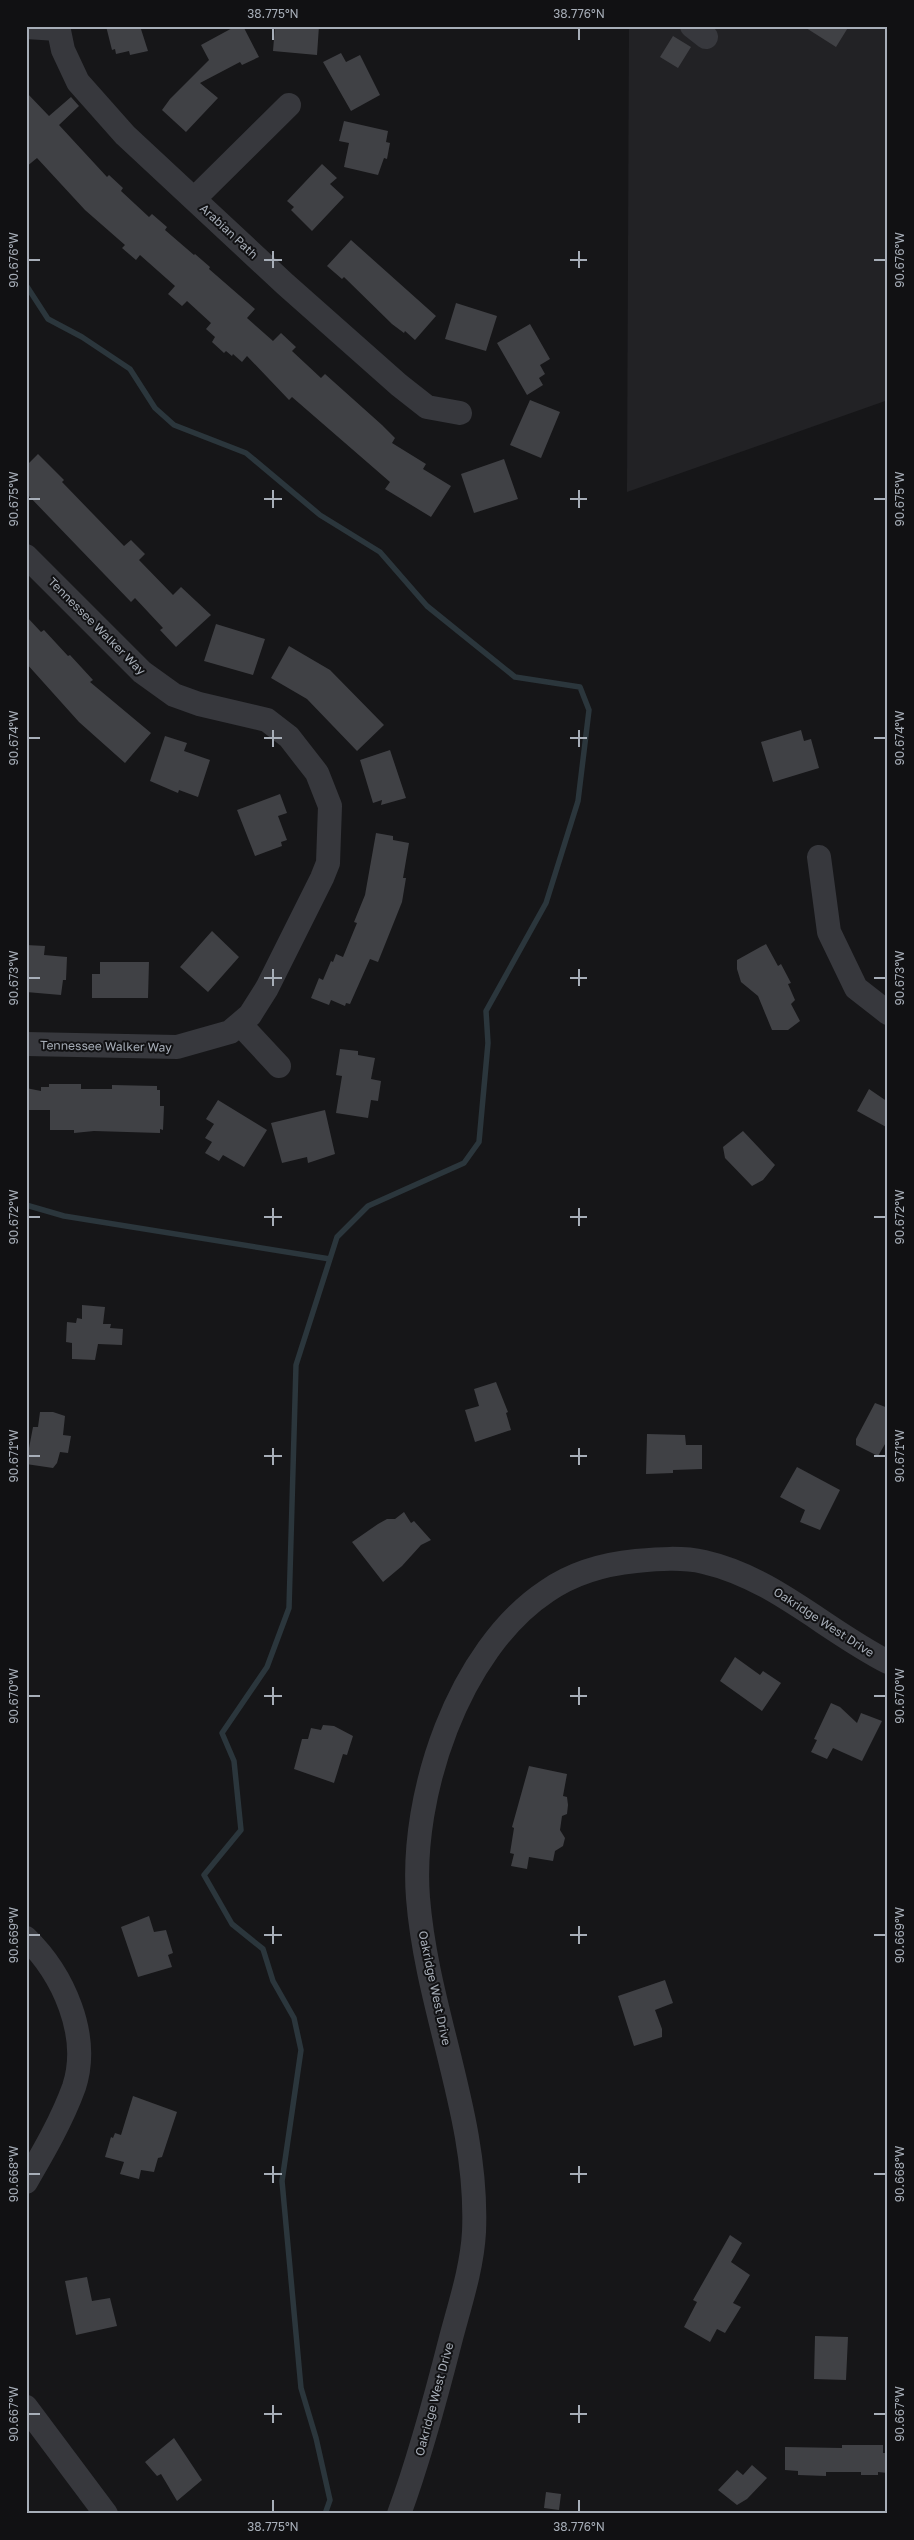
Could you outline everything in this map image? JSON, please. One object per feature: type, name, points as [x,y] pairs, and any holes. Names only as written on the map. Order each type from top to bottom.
[{"type":"street","name":"Arabian Path","points":[[26,27],[58,27],[63,50],[78,82],[125,135],[399,386],[427,407],[460,414]]},
{"type":"street","points":[[194,199],[290,105]]},
{"type":"street","name":"Tennessee Walker Way","points":[[26,556],[142,672],[174,695],[199,704],[267,720],[290,737],[317,773],[330,806],[328,862],[268,988],[250,1015],[230,1032],[177,1047],[26,1044]]},
{"type":"street","points":[[819,857],[829,932],[856,988],[888,1013]]},
{"type":"street","points":[[240,1024],[279,1066]]},
{"type":"street","name":"Oakridge West Drive","points":[[399,2514],[413,2476],[443,2370],[467,2277],[474,2234],[473,2191],[468,2136],[423,1945],[418,1895],[418,1855],[422,1816],[434,1766],[454,1711],[475,1670],[497,1637],[520,1613],[547,1590],[582,1573],[622,1563],[658,1559],[700,1561],[732,1570],[775,1590],[862,1648],[888,1662]]},
{"type":"street","points":[[26,1938],[46,1962],[69,2002],[77,2034],[79,2060],[74,2085],[63,2113],[26,2182]]},
{"type":"street","points":[[26,2407],[34,2435],[106,2514]]},
{"type":"shaded area","points":[[629,26],[888,26],[888,400],[627,492]]},
{"type":"building","points":[[106,26],[140,26],[148,51],[130,55],[129,51],[116,54],[115,49],[112,50]]},
{"type":"building","points":[[236,26],[243,26],[259,57],[242,65],[240,62],[200,83],[218,98],[186,132],[162,110],[170,99],[209,60],[201,45]]},
{"type":"building","points":[[275,26],[319,26],[317,55],[273,51]]},
{"type":"building","points":[[803,26],[849,26],[836,47]]},
{"type":"building","points":[[673,36],[691,47],[678,68],[660,57]]},
{"type":"building","points":[[341,53],[346,62],[360,55],[380,95],[351,111],[323,62]]},
{"type":"building","points":[[26,92],[49,116],[71,97],[79,106],[59,125],[107,177],[109,175],[123,188],[121,191],[149,217],[152,214],[167,227],[165,230],[210,267],[209,269],[255,309],[247,318],[273,341],[281,333],[296,347],[292,351],[321,378],[325,374],[382,425],[395,438],[392,443],[426,464],[423,469],[451,486],[431,517],[385,489],[390,482],[292,397],[289,400],[247,356],[242,362],[233,354],[232,356],[226,351],[224,353],[212,342],[215,337],[206,329],[211,323],[187,301],[182,306],[168,294],[175,286],[140,255],[136,260],[122,248],[125,245],[85,210],[37,158],[26,167]]},
{"type":"building","points":[[344,121],[388,131],[386,142],[390,143],[387,159],[384,158],[378,175],[344,167],[349,143],[339,141]]},
{"type":"building","points":[[322,164],[337,178],[330,184],[344,197],[312,231],[291,210],[294,207],[287,201]]},
{"type":"building","points":[[351,240],[436,316],[415,340],[405,331],[404,333],[392,324],[344,277],[342,279],[327,266]]},
{"type":"building","points":[[456,303],[497,316],[486,351],[445,339]]},
{"type":"building","points":[[530,324],[550,359],[540,365],[545,374],[539,378],[543,385],[527,395],[497,343]]},
{"type":"building","points":[[530,400],[560,412],[541,458],[510,445]]},
{"type":"building","points":[[38,454],[64,480],[62,482],[124,546],[131,540],[145,554],[139,560],[173,595],[181,587],[211,615],[176,647],[160,630],[163,628],[135,598],[131,602],[26,493],[26,466]]},
{"type":"building","points":[[504,459],[518,499],[474,513],[461,474]]},
{"type":"building","points":[[26,616],[41,632],[44,630],[68,656],[70,655],[93,680],[90,682],[151,733],[125,763],[79,722],[26,663]]},
{"type":"building","points":[[216,624],[265,639],[253,675],[204,661]]},
{"type":"building","points":[[289,646],[330,670],[384,725],[357,751],[307,699],[271,678]]},
{"type":"building","points":[[801,730],[804,741],[811,739],[819,768],[773,782],[761,742]]},
{"type":"building","points":[[165,736],[187,743],[184,751],[210,760],[198,797],[179,790],[178,793],[150,781]]},
{"type":"building","points":[[390,750],[406,798],[381,805],[382,800],[373,803],[360,760]]},
{"type":"building","points":[[280,794],[287,813],[278,816],[287,840],[281,842],[282,846],[255,856],[237,810]]},
{"type":"building","points":[[376,833],[393,836],[393,840],[409,843],[403,878],[406,878],[402,902],[378,962],[370,959],[350,1004],[346,1003],[345,1006],[331,1000],[329,1005],[311,998],[319,978],[323,980],[336,954],[343,957],[357,923],[354,922],[365,895]]},
{"type":"building","points":[[212,931],[239,957],[208,992],[180,967]]},
{"type":"building","points":[[766,944],[778,966],[781,964],[791,983],[788,984],[795,1000],[791,1004],[800,1021],[788,1030],[772,1030],[758,996],[741,982],[737,969],[737,960]]},
{"type":"building","points":[[26,945],[45,946],[44,955],[67,957],[66,980],[63,980],[61,995],[26,992]]},
{"type":"building","points":[[100,962],[149,962],[148,998],[92,998],[92,974],[100,974]]},
{"type":"building","points":[[340,1049],[358,1051],[358,1055],[375,1058],[371,1079],[381,1081],[378,1101],[371,1100],[368,1118],[336,1113],[342,1076],[336,1075]]},
{"type":"building","points":[[49,1084],[81,1084],[81,1089],[112,1089],[112,1085],[157,1086],[157,1090],[160,1090],[160,1106],[164,1106],[163,1130],[160,1129],[160,1133],[94,1131],[74,1133],[74,1130],[50,1130],[50,1110],[26,1110],[26,1088],[41,1091],[41,1087],[49,1087]]},
{"type":"building","points":[[869,1089],[888,1102],[888,1128],[857,1111]]},
{"type":"building","points":[[218,1100],[267,1130],[244,1167],[223,1155],[219,1161],[205,1153],[212,1142],[205,1138],[214,1124],[206,1119]]},
{"type":"building","points":[[325,1110],[335,1154],[308,1163],[307,1157],[282,1163],[271,1123]]},
{"type":"building","points":[[743,1131],[775,1165],[763,1180],[752,1186],[725,1158],[723,1147]]},
{"type":"building","points":[[82,1305],[105,1307],[103,1324],[111,1324],[110,1328],[123,1329],[122,1345],[98,1344],[95,1360],[72,1359],[72,1343],[66,1342],[67,1322],[76,1323],[77,1318],[82,1319]]},
{"type":"building","points":[[496,1382],[508,1412],[506,1413],[511,1430],[475,1442],[465,1410],[479,1406],[474,1389]]},
{"type":"building","points":[[875,1403],[888,1408],[888,1439],[878,1456],[856,1445],[856,1439]]},
{"type":"building","points":[[40,1412],[53,1412],[65,1416],[63,1435],[71,1436],[68,1453],[60,1452],[57,1463],[53,1468],[26,1464],[33,1427],[38,1427]]},
{"type":"building","points":[[647,1434],[685,1435],[686,1445],[702,1445],[702,1469],[673,1470],[673,1473],[646,1474]]},
{"type":"building","points":[[797,1467],[840,1490],[820,1530],[800,1522],[805,1510],[780,1497]]},
{"type":"building","points":[[404,1512],[411,1523],[414,1521],[431,1540],[421,1545],[402,1566],[383,1582],[352,1542],[378,1524],[387,1519],[395,1519]]},
{"type":"building","points":[[735,1657],[760,1675],[763,1671],[781,1683],[762,1711],[720,1681]]},
{"type":"building","points":[[831,1703],[840,1707],[857,1723],[861,1713],[882,1721],[862,1761],[833,1748],[827,1759],[811,1752],[817,1740],[814,1739]]},
{"type":"building","points":[[323,1725],[334,1726],[353,1736],[347,1755],[343,1754],[334,1783],[294,1769],[302,1739],[308,1739],[311,1728],[321,1730]]},
{"type":"building","points":[[529,1766],[567,1774],[563,1796],[567,1797],[568,1805],[567,1814],[562,1816],[560,1830],[565,1838],[563,1846],[555,1851],[553,1861],[529,1857],[527,1869],[511,1866],[514,1854],[510,1853],[514,1828],[512,1827]]},
{"type":"building","points":[[149,1916],[154,1932],[166,1930],[173,1953],[168,1955],[172,1967],[138,1977],[121,1927]]},
{"type":"building","points":[[665,1980],[673,2003],[655,2010],[662,2029],[662,2037],[634,2046],[618,1996]]},
{"type":"building","points":[[133,2096],[177,2112],[162,2157],[158,2158],[154,2172],[141,2170],[139,2179],[120,2174],[124,2162],[105,2157],[111,2137],[113,2138],[115,2133],[121,2135]]},
{"type":"building","points":[[730,2235],[742,2243],[731,2262],[750,2275],[733,2303],[741,2307],[725,2333],[717,2329],[710,2342],[684,2327],[697,2302],[693,2300]]},
{"type":"building","points":[[87,2277],[92,2301],[110,2298],[117,2326],[76,2335],[65,2281]]},
{"type":"building","points":[[815,2336],[848,2337],[846,2380],[814,2379]]},
{"type":"building","points":[[174,2438],[202,2480],[177,2501],[161,2474],[157,2476],[145,2462]]},
{"type":"building","points":[[842,2445],[883,2445],[883,2453],[888,2453],[888,2473],[878,2472],[878,2475],[861,2475],[861,2472],[826,2472],[826,2476],[798,2475],[798,2471],[785,2470],[785,2447],[842,2448]]},
{"type":"building","points":[[752,2465],[767,2478],[747,2499],[737,2505],[718,2490],[737,2470],[743,2475]]},
{"type":"building","points":[[546,2492],[561,2494],[559,2510],[544,2508]]},
{"type":"waterway","points":[[26,285],[48,319],[82,337],[130,369],[155,408],[174,425],[246,453],[320,515],[380,552],[427,606],[515,677],[580,687],[589,710],[578,801],[546,903],[486,1011],[488,1043],[479,1142],[464,1163],[368,1206],[337,1237],[296,1365],[289,1608],[267,1667],[222,1733],[234,1761],[241,1830],[204,1875],[232,1924],[263,1949],[273,1981],[294,2018],[301,2050],[282,2181],[301,2388],[316,2438],[330,2500],[325,2514]]},
{"type":"waterway","points":[[26,1205],[64,1216],[330,1259]]}]
